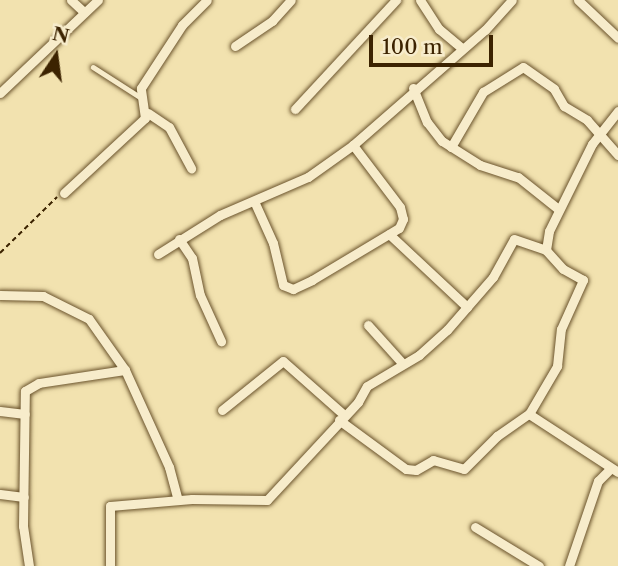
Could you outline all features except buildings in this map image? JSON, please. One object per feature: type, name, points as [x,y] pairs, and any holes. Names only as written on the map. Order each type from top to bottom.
[{"type":"street","points":[[71,0],[84,12]]},
{"type":"street","points":[[0,93],[98,0]]},
{"type":"street","points":[[191,168],[169,127],[148,113],[139,97],[176,32],[206,0]]},
{"type":"street","points":[[235,46],[272,21],[291,0]]},
{"type":"street","points":[[295,109],[396,0]]},
{"type":"street","points":[[420,0],[439,29],[462,48]]},
{"type":"street","points":[[158,254],[179,239],[308,177],[353,145],[512,0]]},
{"type":"street","points":[[578,0],[618,38]]},
{"type":"street","points":[[451,147],[483,92],[523,67],[600,134],[618,155]]},
{"type":"street","points":[[414,88],[427,122],[451,147],[480,165],[510,174],[558,203]]},
{"type":"street","points":[[545,250],[558,203],[600,134],[618,111]]},
{"type":"street","points":[[64,194],[148,113]]},
{"type":"street","points":[[254,201],[287,289],[313,280],[399,228],[403,219],[400,207],[353,145]]},
{"type":"street","points":[[389,234],[467,307]]},
{"type":"street","points":[[179,239],[192,258],[200,295],[221,341]]},
{"type":"street","points":[[110,566],[110,506],[178,500],[267,500],[342,417],[371,383],[432,344],[493,277],[514,239],[545,250],[563,269],[583,279],[561,329],[557,366],[529,414],[497,436],[464,469],[433,460],[416,470],[406,470],[342,417],[283,361],[222,410]]},
{"type":"street","points":[[0,295],[43,296],[89,319],[125,370],[175,482],[178,500]]},
{"type":"street","points":[[368,325],[403,364]]},
{"type":"street","points":[[29,566],[24,497],[25,414],[29,385],[125,370]]},
{"type":"street","points":[[0,411],[25,414]]},
{"type":"street","points":[[529,414],[615,470],[598,481],[569,566]]},
{"type":"street","points":[[0,494],[24,497]]},
{"type":"street","points":[[475,527],[539,566]]},
{"type":"lane","points":[[93,67],[139,97]]},
{"type":"path","points":[[0,253],[25,224],[64,194]]}]
